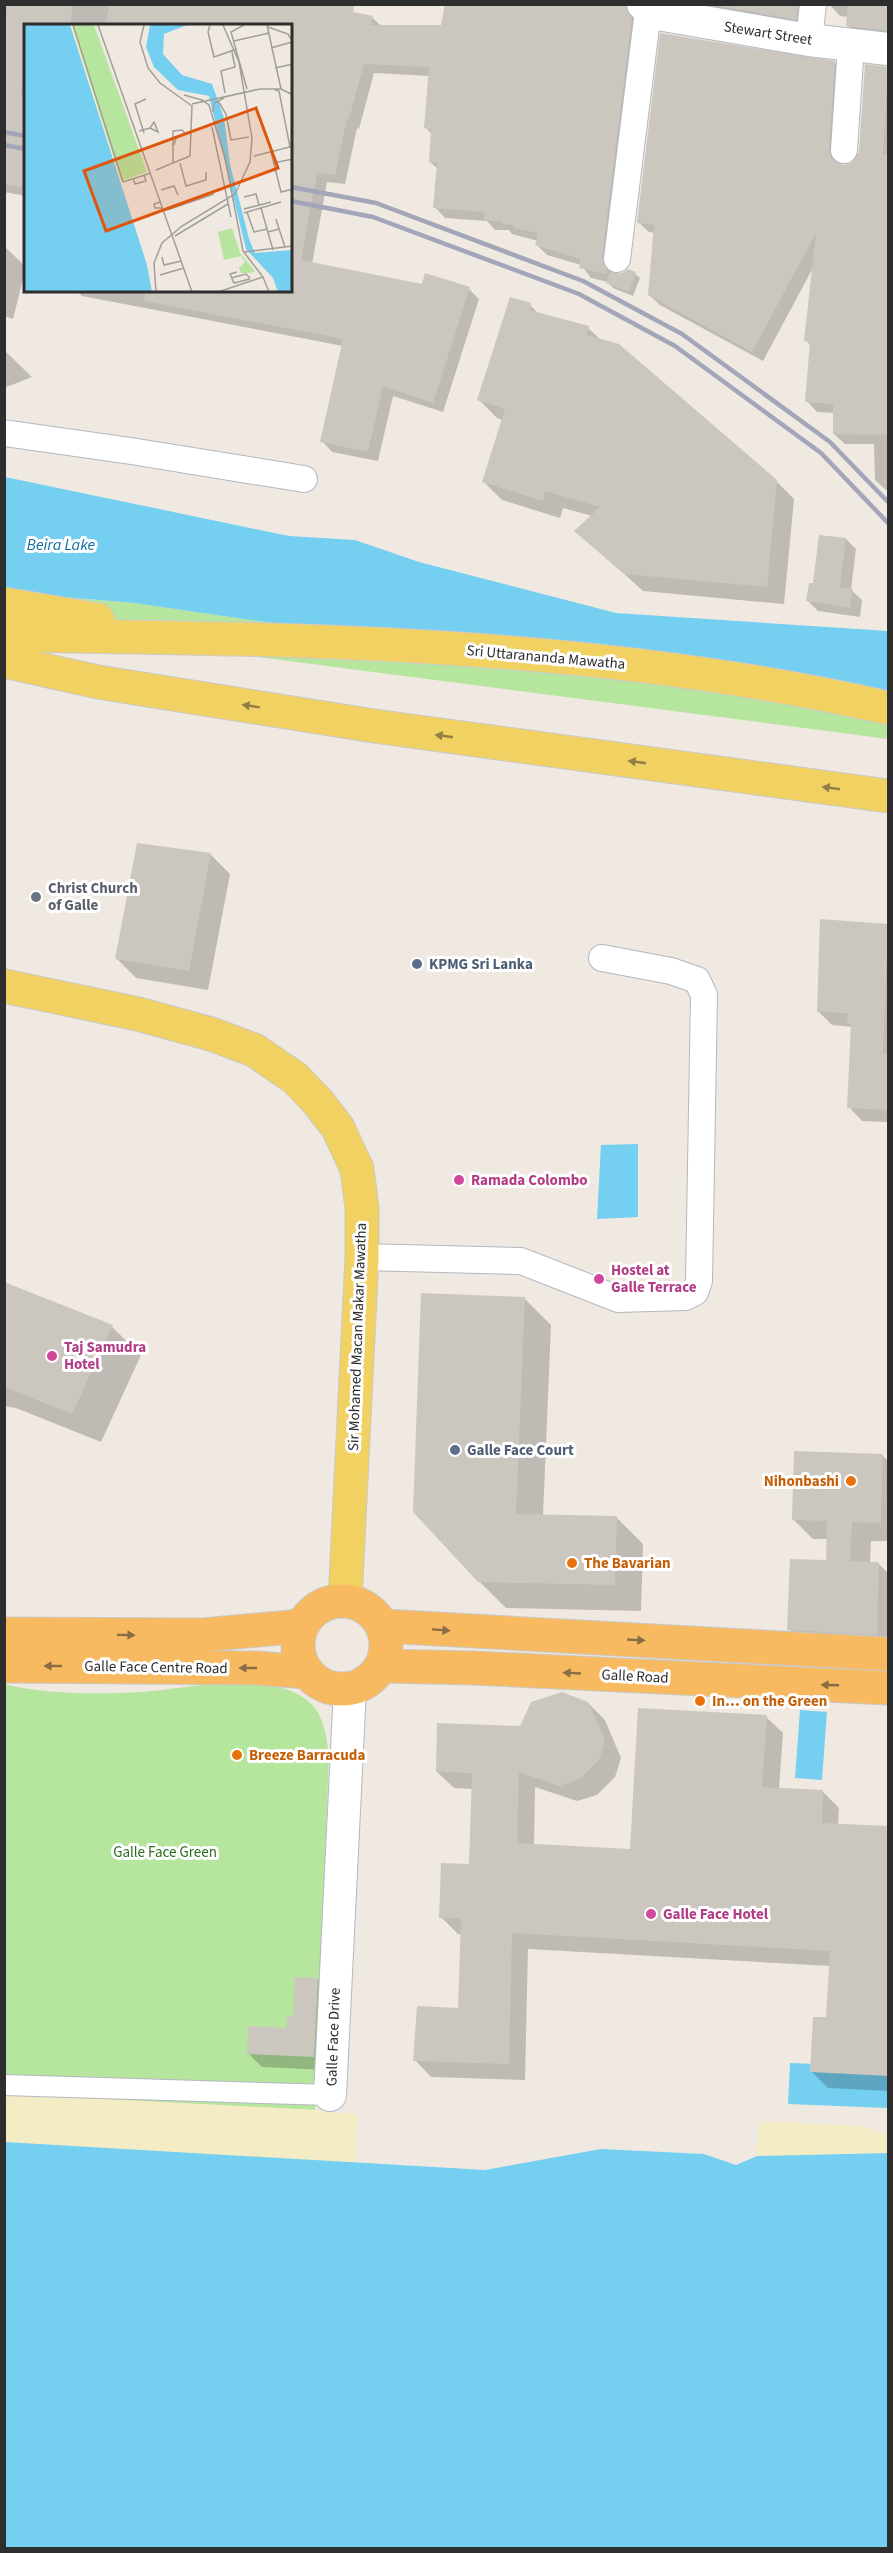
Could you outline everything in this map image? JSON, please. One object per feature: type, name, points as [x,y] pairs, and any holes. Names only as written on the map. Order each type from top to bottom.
[{"type":"highway","points":[[345,1601],[357,1603],[368,1609],[383,1626],[387,1641],[382,1666],[365,1684],[339,1690],[323,1685],[306,1672],[298,1652],[298,1639],[302,1626],[318,1607],[332,1602],[345,1601]]},
{"type":"highway","points":[[4,1634],[203,1635],[302,1626]]},
{"type":"highway","points":[[383,1626],[888,1654]]},
{"type":"highway","name":"Galle Face Centre Road","points":[[4,1666],[257,1668],[306,1672]]},
{"type":"highway","name":"Galle Road","points":[[382,1666],[474,1668],[888,1688]]},
{"type":"main road","name":"Sri Uttarananda Mawatha","points":[[6,633],[78,662],[201,638],[244,638],[513,652],[691,672],[822,693],[888,708]]},
{"type":"main road","points":[[6,633],[201,638]]},
{"type":"main road","points":[[6,633],[99,682],[374,726],[888,796]]},
{"type":"main road","name":"Sir Mohamed Macan Makar Mawatha","points":[[4,986],[138,1014],[211,1034],[254,1050],[295,1078],[338,1128],[357,1169],[362,1208],[362,1257],[345,1601]]},
{"type":"street","points":[[809,40],[813,4]]},
{"type":"street","points":[[617,259],[646,8]]},
{"type":"street","name":"Stewart Street","points":[[646,8],[809,40],[888,49]]},
{"type":"street","points":[[844,150],[851,45]]},
{"type":"street","points":[[4,433],[304,479]]},
{"type":"street","points":[[362,1257],[521,1261],[618,1299],[685,1297],[694,1292],[699,1281],[704,995],[697,980],[671,971],[602,958]]},
{"type":"street","name":"Galle Face Drive","points":[[4,2085],[330,2096],[350,1689]]},
{"type":"green space","points":[[12,593],[134,603],[397,641],[888,697],[888,739],[5,624]]},
{"type":"green space","name":"Galle Face Green","points":[[228,1683],[251,1683],[292,1691],[308,1701],[318,1712],[329,1755],[315,2110],[5,2094],[4,1684],[55,1692],[90,1693],[142,1692]]},
{"type":"sand","points":[[4,2094],[315,2110],[358,2115],[356,2164],[5,2142]]},
{"type":"sand","points":[[759,2121],[864,2126],[888,2136],[888,2153],[757,2156]]},
{"type":"water","name":"Beira Lake","points":[[5,477],[289,536],[355,540],[419,562],[616,613],[888,631],[888,697],[397,641],[134,603],[5,592]]},
{"type":"water","points":[[638,1144],[638,1217],[597,1219],[601,1145]]},
{"type":"water","points":[[800,1710],[827,1712],[822,1780],[795,1778]]},
{"type":"water","points":[[790,2063],[888,2067],[888,2108],[788,2104]]},
{"type":"water","points":[[5,2142],[485,2170],[601,2149],[704,2154],[736,2165],[757,2156],[888,2153],[888,2548],[5,2548]]},
{"type":"building","points":[[7,4],[73,4],[70,24],[24,24],[24,72],[21,94],[24,95],[24,188],[4,184],[4,29]]},
{"type":"building","points":[[110,4],[354,4],[353,12],[373,16],[371,25],[441,25],[445,4],[626,4],[632,18],[602,257],[607,270],[606,274],[579,268],[581,259],[535,245],[538,233],[514,228],[514,225],[501,224],[501,221],[484,220],[484,212],[433,208],[437,163],[429,162],[431,129],[424,128],[429,67],[364,64],[349,119],[347,119],[335,175],[317,173],[301,260],[422,284],[425,273],[470,287],[433,403],[383,386],[368,452],[320,442],[343,339],[144,301],[145,292],[292,292],[292,24],[105,24]]},
{"type":"building","points":[[709,4],[798,4],[796,20]]},
{"type":"building","points":[[848,4],[888,4],[888,31],[846,26]]},
{"type":"building","points":[[660,33],[835,61],[829,150],[831,157],[842,165],[851,163],[859,152],[865,64],[888,67],[883,154],[888,154],[888,435],[833,434],[833,404],[805,402],[810,342],[804,341],[816,233],[752,352],[648,295],[654,225],[637,223]]},
{"type":"building","points":[[628,269],[636,272],[629,292],[606,283],[610,272],[622,273]]},
{"type":"building","points":[[510,297],[531,303],[529,310],[589,326],[587,335],[619,344],[777,480],[767,587],[624,574],[574,531],[600,507],[545,491],[543,501],[482,482],[505,409],[477,400]]},
{"type":"building","points":[[819,535],[846,538],[840,587],[853,589],[850,608],[806,601],[809,583],[813,583]]},
{"type":"building","points":[[137,843],[211,853],[189,971],[115,959]]},
{"type":"building","points":[[820,919],[888,924],[883,1054],[888,1054],[888,1110],[847,1108],[851,1024],[847,1024],[848,1013],[817,1012]]},
{"type":"building","name":"Taj Samudra Hotel","points":[[4,1282],[113,1325],[72,1414],[4,1387]]},
{"type":"building","points":[[421,1293],[525,1297],[516,1514],[617,1516],[615,1585],[478,1582],[413,1512]]},
{"type":"building","points":[[794,1451],[883,1454],[881,1523],[852,1522],[850,1561],[879,1562],[877,1635],[787,1630],[790,1559],[826,1560],[827,1521],[792,1520]]},
{"type":"building","points":[[562,1692],[588,1702],[605,1740],[599,1760],[580,1779],[559,1786],[519,1772],[517,1843],[630,1849],[638,1708],[767,1715],[762,1787],[823,1790],[822,1823],[888,1826],[888,2076],[810,2072],[813,2017],[826,2017],[830,1951],[512,1933],[509,2064],[413,2061],[417,2006],[458,2008],[461,1918],[439,1918],[441,1863],[469,1864],[472,1773],[436,1772],[437,1723],[520,1726],[531,1702]]},
{"type":"building","points":[[295,1977],[318,1978],[314,2057],[247,2054],[248,2026],[286,2028],[287,2016],[293,2016]]},
{"type":"railway","points":[[4,132],[24,136]]},
{"type":"railway","points":[[4,145],[24,149]]},
{"type":"railway","points":[[292,187],[376,203],[583,281],[682,334],[830,442],[888,502]]},
{"type":"railway","points":[[292,201],[373,217],[579,294],[675,346],[821,453],[888,523]]},
{"type":"place","name":"Christ Church of Galle","points":[[36,897]]},
{"type":"place","name":"KPMG Sri Lanka","points":[[417,964]]},
{"type":"place","name":"Ramada Colombo","points":[[459,1180]]},
{"type":"place","name":"Hostel at Galle Terrace","points":[[599,1279]]},
{"type":"place","name":"Taj Samudra Hotel","points":[[52,1356]]},
{"type":"place","name":"Galle Face Court","points":[[455,1450]]},
{"type":"place","name":"Nihonbashi","points":[[851,1481]]},
{"type":"place","name":"The Bavarian","points":[[572,1563]]},
{"type":"place","name":"In… on the Green","points":[[700,1701]]},
{"type":"place","name":"Breeze Barracuda","points":[[237,1755]]},
{"type":"place","name":"Galle Face Hotel","points":[[651,1914]]}]
